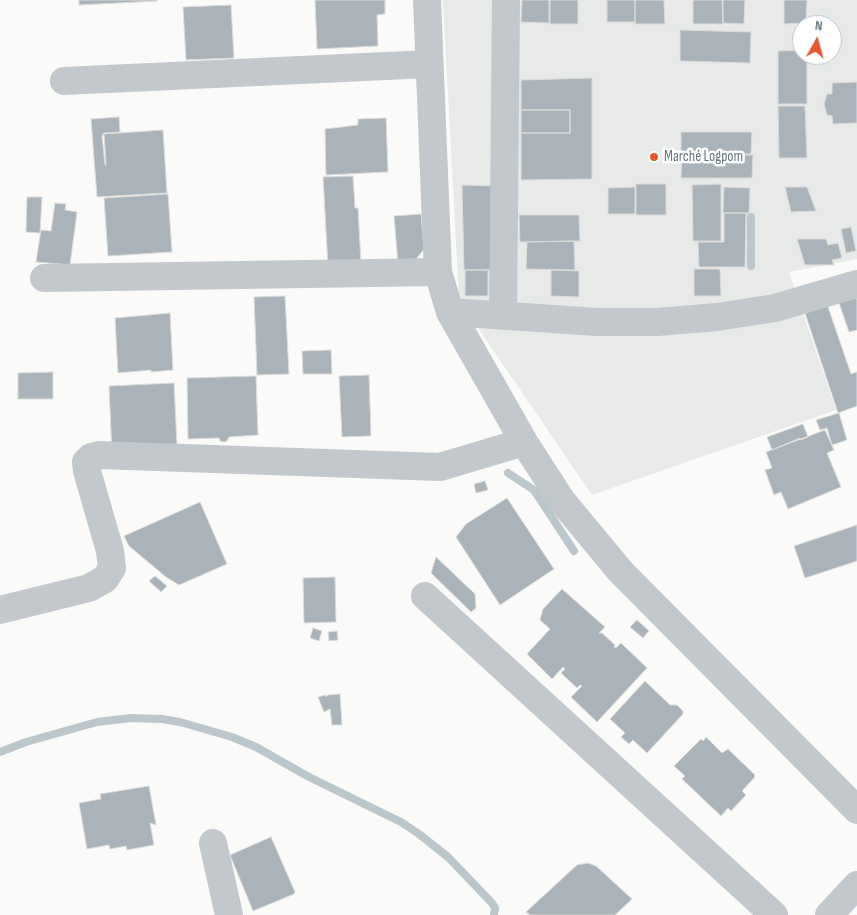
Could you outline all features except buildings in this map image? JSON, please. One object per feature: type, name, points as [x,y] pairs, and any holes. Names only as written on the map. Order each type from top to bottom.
[{"type":"street","points":[[427,0],[438,272],[450,312],[524,442],[562,501],[621,572],[857,810]]},
{"type":"street","points":[[503,315],[506,0]]},
{"type":"street","points":[[64,81],[429,64]]},
{"type":"street","points":[[44,278],[438,272]]},
{"type":"street","points":[[450,312],[597,322],[657,322],[717,317],[776,308],[857,284]]},
{"type":"street","points":[[0,610],[89,588],[105,579],[112,568],[110,551],[87,471],[86,462],[91,457],[99,454],[440,467],[524,442]]},
{"type":"street","points":[[425,596],[774,915]]},
{"type":"street","points":[[213,843],[229,915]]},
{"type":"street","points":[[829,915],[857,885]]},
{"type":"shaded area","name":"Marché Logpom","points":[[443,0],[857,0],[857,259],[789,272],[836,410],[592,495],[459,300]]},
{"type":"waterway","points":[[751,217],[751,266]]},
{"type":"waterway","points":[[508,473],[534,490],[574,551]]},
{"type":"waterway","points":[[0,752],[26,742],[97,722],[131,718],[162,719],[180,722],[232,737],[256,747],[309,777],[401,822],[419,834],[448,857],[492,903],[495,908],[494,915]]},
{"type":"place","name":"Marché Logpom","points":[[654,157]]}]
